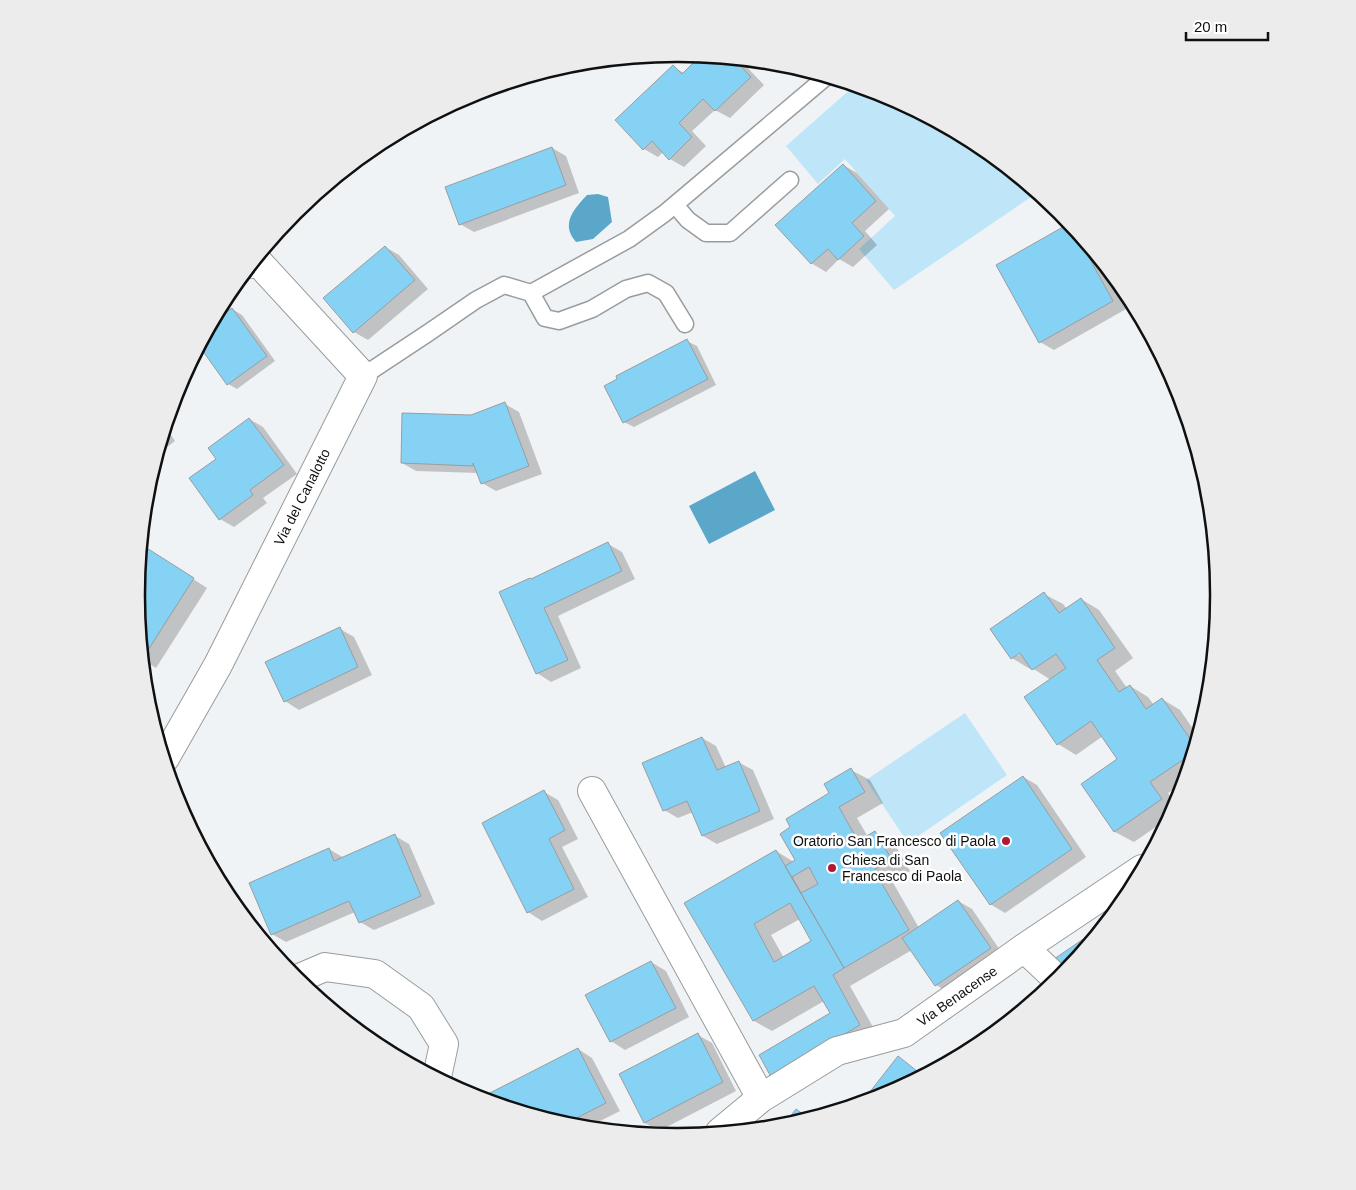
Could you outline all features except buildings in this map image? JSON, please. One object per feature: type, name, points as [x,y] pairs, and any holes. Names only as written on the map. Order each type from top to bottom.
[{"type":"street","points":[[261,265],[363,376]]},
{"type":"street","name":"Via del Canalotto","points":[[169,750],[218,665],[363,376]]},
{"type":"street","points":[[592,791],[761,1098]]},
{"type":"street","name":"Via Benacense","points":[[729,1125],[761,1098],[837,1051],[904,1033],[1024,948],[1129,878]]},
{"type":"street","points":[[1024,948],[1052,975]]},
{"type":"street","points":[[305,976],[325,967],[375,974],[421,1007],[444,1044],[438,1071]]},
{"type":"lane","points":[[363,376],[476,300],[504,285],[532,293],[629,239],[675,205],[820,82]]},
{"type":"lane","points":[[675,205],[688,220],[706,233],[730,233],[790,180]]},
{"type":"lane","points":[[532,293],[545,318],[559,321],[592,309],[626,289],[648,283],[666,293],[685,324]]},
{"type":"shaded area","points":[[849,91],[914,117],[944,134],[974,152],[1031,197],[894,290],[859,249],[895,216],[845,159],[818,184],[786,146]]},
{"type":"shaded area","points":[[965,713],[1007,775],[908,843],[866,780]]},
{"type":"water","points":[[598,194],[608,197],[612,222],[593,239],[576,242],[569,229],[571,217],[587,195]]},
{"type":"water","points":[[755,471],[775,510],[709,544],[689,506]]},
{"type":"place","name":"Oratorio San Francesco di Paola","points":[[1006,841]]},
{"type":"place","name":"Chiesa di San Francesco di Paola","points":[[832,868]]}]
